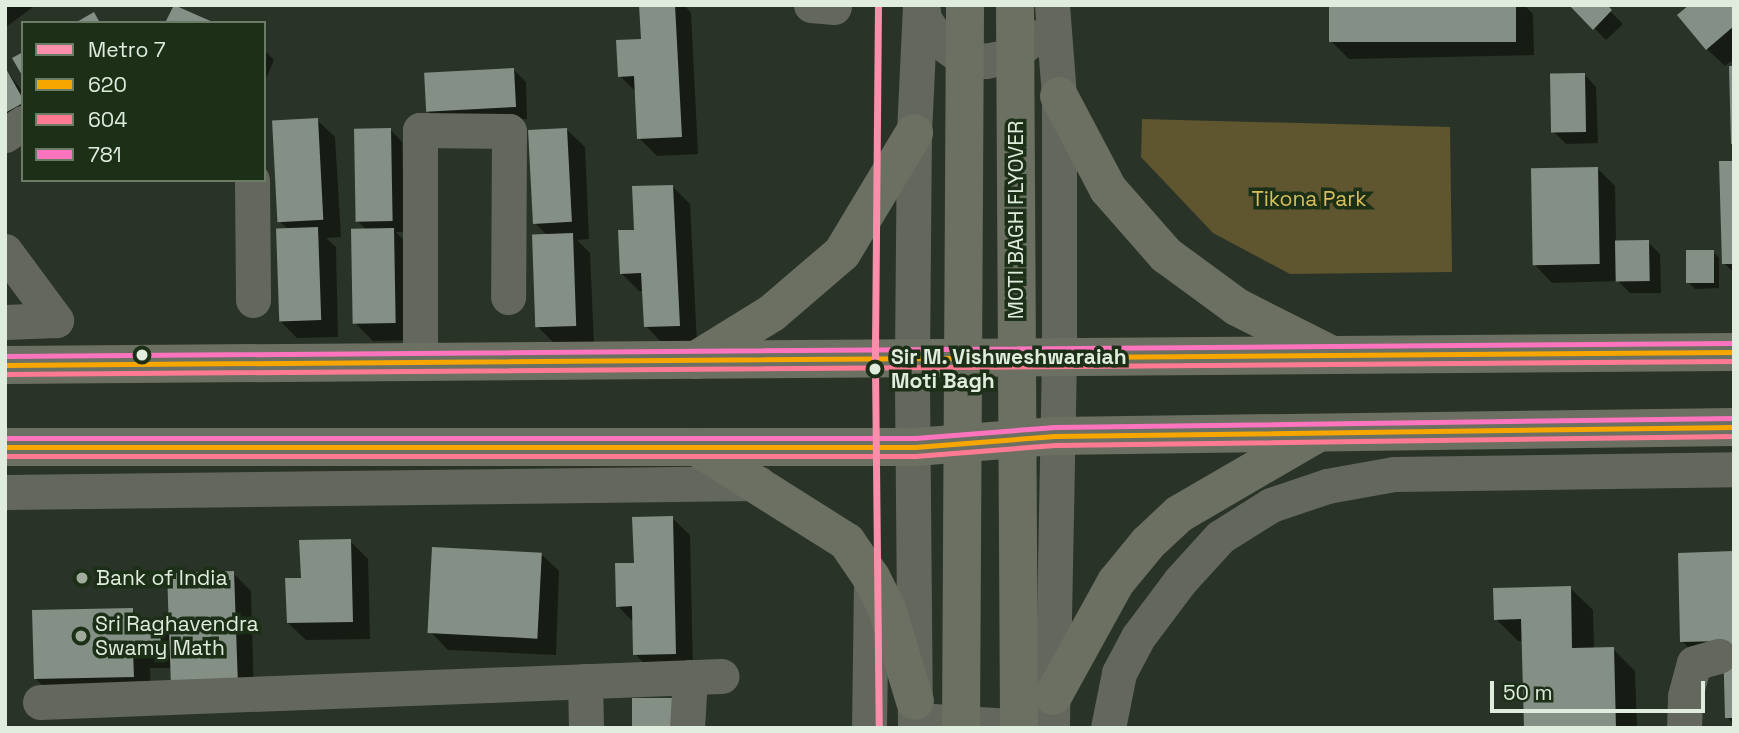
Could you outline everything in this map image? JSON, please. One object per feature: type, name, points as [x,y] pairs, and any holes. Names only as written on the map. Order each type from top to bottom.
[{"type":"main road","points":[[961,728],[965,5]]},
{"type":"main road","name":"MOTI BAGH FLYOVER","points":[[1015,5],[1019,728]]},
{"type":"main road","points":[[1059,96],[1108,189],[1166,256],[1237,307],[1337,358]]},
{"type":"main road","points":[[696,360],[772,313],[842,253],[914,133]]},
{"type":"main road","points":[[5,365],[1059,357],[1337,358],[1734,352]]},
{"type":"main road","points":[[5,447],[915,447],[1055,436],[1734,427]]},
{"type":"main road","points":[[1048,717],[1116,582],[1148,543],[1179,514],[1317,434]]},
{"type":"main road","points":[[695,446],[847,542],[871,576],[887,609],[915,716]]},
{"type":"street","points":[[921,5],[924,19],[939,40],[959,55],[985,61],[1010,56],[1031,42],[1046,21],[1051,5]]},
{"type":"street","points":[[921,5],[914,133],[912,358],[915,447],[915,716],[1048,717],[1059,357],[1059,96],[1051,5]]},
{"type":"street","points":[[5,135],[21,123]]},
{"type":"street","points":[[420,362],[421,130],[509,131],[508,297]]},
{"type":"street","points":[[253,182],[253,300]]},
{"type":"street","points":[[5,251],[56,320],[5,322]]},
{"type":"street","points":[[1108,728],[1119,673],[1138,637],[1166,599],[1220,537],[1271,505],[1327,486],[1394,474],[1734,469]]},
{"type":"street","points":[[5,492],[758,484]]},
{"type":"street","points":[[869,728],[871,576]]},
{"type":"street","points":[[1684,728],[1685,696],[1694,663],[1705,657],[1719,656]]},
{"type":"street","points":[[40,702],[123,713],[585,681],[706,677],[687,728]]},
{"type":"street","points":[[585,681],[586,728]]},
{"type":"green space","name":"Tikona Park","points":[[1142,119],[1450,127],[1452,272],[1290,274],[1213,233],[1141,157]]},
{"type":"building","points":[[174,5],[210,21],[166,21]]},
{"type":"building","points":[[639,5],[675,5],[682,137],[637,139],[634,76],[618,77],[616,40],[641,39]]},
{"type":"building","points":[[1329,5],[1516,5],[1516,42],[1329,42]]},
{"type":"building","points":[[1569,5],[1607,5],[1612,10],[1593,30]]},
{"type":"building","points":[[1689,5],[1734,5],[1734,26],[1706,50],[1677,15]]},
{"type":"building","points":[[94,12],[99,21],[78,21]]},
{"type":"building","points":[[21,53],[21,74],[12,58]]},
{"type":"building","points":[[1729,66],[1734,66],[1734,144],[1731,144]]},
{"type":"building","points":[[5,67],[21,95],[21,104],[5,113]]},
{"type":"building","points":[[514,68],[516,107],[426,112],[424,73]]},
{"type":"building","points":[[1585,73],[1586,132],[1551,133],[1550,74]]},
{"type":"building","points":[[318,118],[323,220],[277,222],[272,120]]},
{"type":"building","points":[[391,128],[393,221],[356,222],[354,129]]},
{"type":"building","points":[[567,128],[572,222],[533,224],[528,130]]},
{"type":"building","points":[[1719,161],[1734,161],[1734,264],[1722,264]]},
{"type":"building","points":[[1598,167],[1600,264],[1533,265],[1531,168]]},
{"type":"building","points":[[673,185],[680,326],[644,327],[641,273],[620,274],[618,230],[634,230],[632,186]]},
{"type":"building","points":[[318,227],[321,320],[279,321],[276,228]]},
{"type":"building","points":[[394,228],[396,323],[353,324],[351,229]]},
{"type":"building","points":[[573,233],[576,326],[535,327],[532,234]]},
{"type":"building","points":[[1649,240],[1650,281],[1616,282],[1615,241]]},
{"type":"building","points":[[1686,250],[1714,250],[1714,283],[1686,283]]},
{"type":"building","points":[[673,516],[676,654],[633,655],[632,606],[616,607],[615,563],[634,563],[632,517]]},
{"type":"building","points":[[351,539],[353,622],[287,623],[285,578],[301,578],[299,540]]},
{"type":"building","points":[[432,547],[542,553],[537,639],[427,633]]},
{"type":"building","points":[[1734,551],[1734,718],[1725,718],[1723,641],[1680,642],[1678,553]]},
{"type":"building","points":[[234,571],[238,680],[171,682],[167,573]]},
{"type":"building","points":[[1571,586],[1572,648],[1614,647],[1616,728],[1524,728],[1521,619],[1494,620],[1493,588]]},
{"type":"building","points":[[133,608],[133,623],[160,622],[161,650],[133,651],[134,677],[34,679],[32,610]]},
{"type":"building","points":[[632,698],[673,698],[673,728],[632,728]]},
{"type":"metro line","name":"7","points":[[878,5],[875,367],[879,728]]},
{"type":"transit line","name":"781","points":[[5,356],[1734,343]]},
{"type":"transit line","name":"620","points":[[5,365],[1734,352]]},
{"type":"transit line","name":"604","points":[[5,374],[1734,361]]},
{"type":"transit line","name":"781","points":[[5,438],[915,438],[1055,427],[1734,418]]},
{"type":"transit line","name":"620","points":[[5,447],[915,447],[1055,436],[1734,427]]},
{"type":"transit line","name":"604","points":[[5,456],[915,456],[1055,445],[1734,436]]},
{"type":"place","name":"Sir M. Vishweshwaraiah Moti Bagh","points":[[875,369]]},
{"type":"place","name":"Bank of India","points":[[82,578]]},
{"type":"place","name":"Sri Raghavendra Swamy Math","points":[[81,636]]}]
